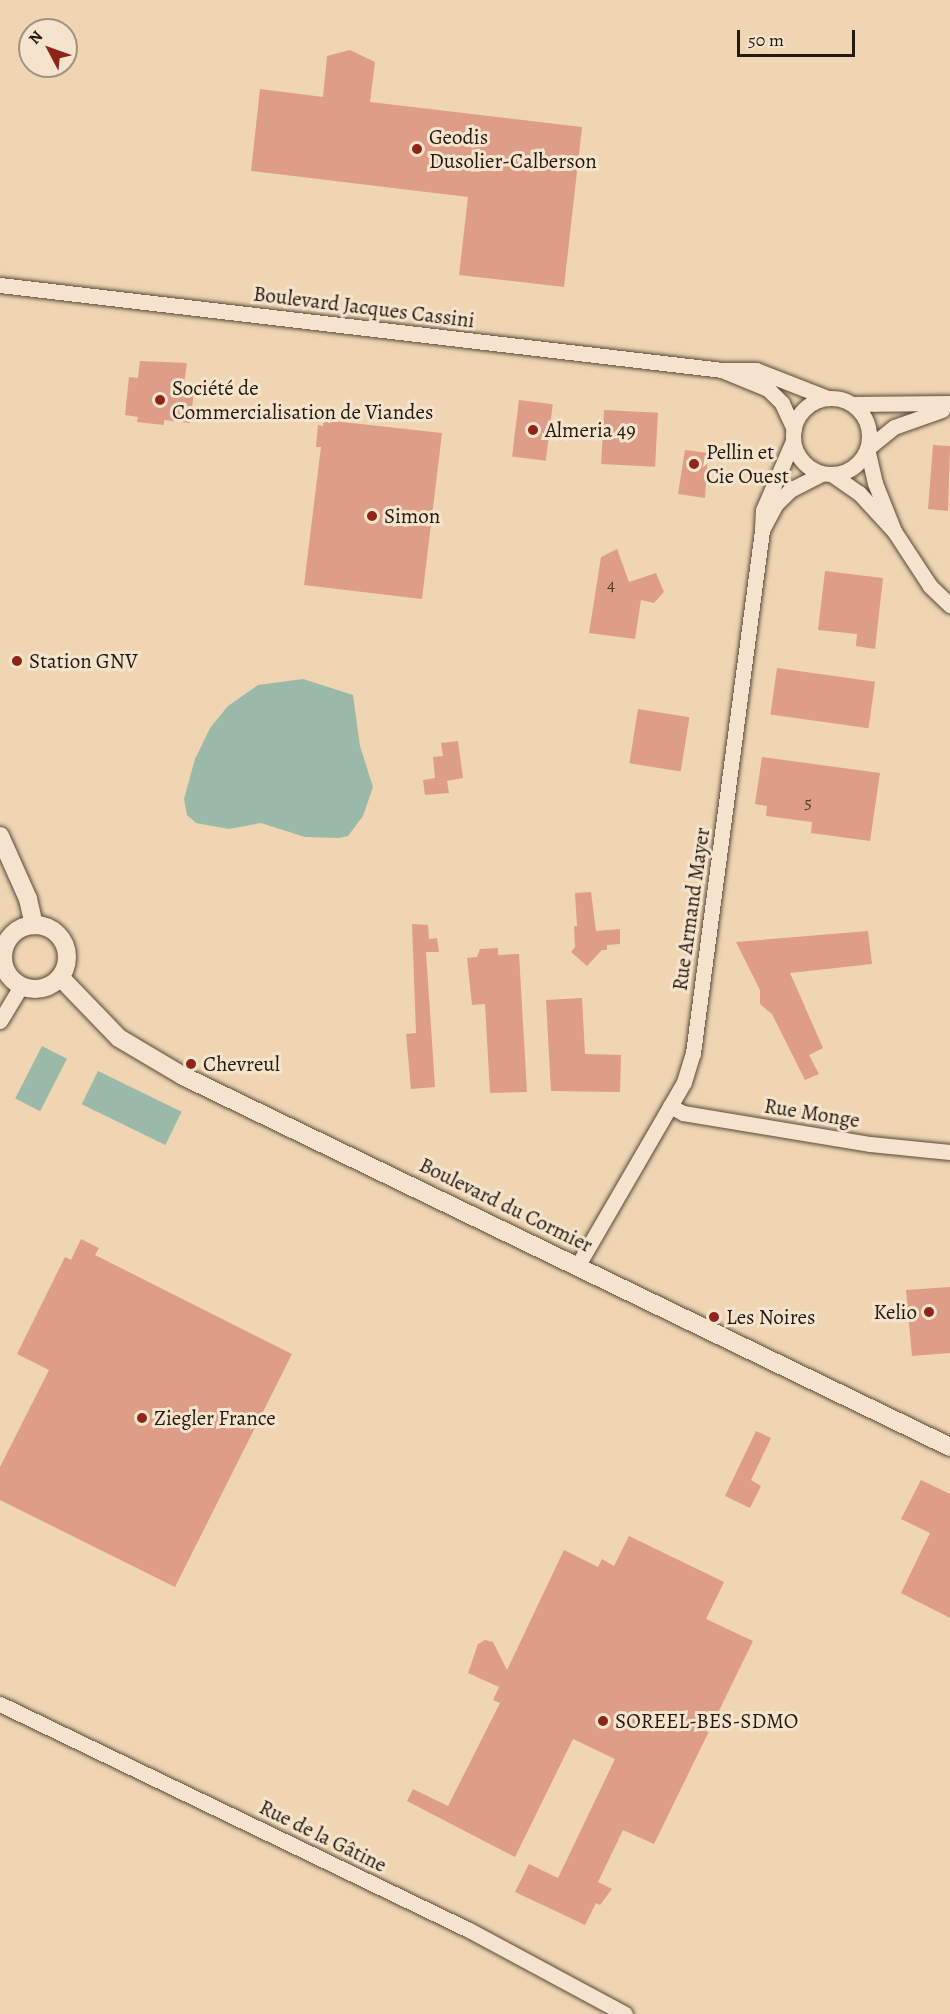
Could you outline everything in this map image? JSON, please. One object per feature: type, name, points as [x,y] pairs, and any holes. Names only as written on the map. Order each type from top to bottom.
[{"type":"street","name":"Boulevard Jacques Cassini","points":[[0,285],[723,370],[756,370],[828,398]]},
{"type":"street","name":"Boulevard Jacques Cassini","points":[[723,370],[768,389],[782,403],[794,435]]},
{"type":"street","points":[[950,403],[852,404],[828,398],[806,408],[794,435],[803,462],[858,493],[894,531],[930,586],[950,604]]},
{"type":"street","points":[[852,404],[867,423],[868,448],[875,483],[894,531]]},
{"type":"street","points":[[827,474],[853,468],[868,448],[894,427],[950,408]]},
{"type":"street","name":"Rue Armand Mayer","points":[[578,1265],[684,1082],[693,1053],[764,510],[794,435]]},
{"type":"street","name":"Rue Armand Mayer","points":[[762,531],[776,504],[790,490],[827,474]]},
{"type":"street","points":[[0,836],[28,900],[34,925]]},
{"type":"street","points":[[34,925],[51,929],[64,942],[68,960],[61,978],[42,989],[21,986],[6,971],[2,951],[14,933],[34,925]]},
{"type":"street","name":"Boulevard du Cormier","points":[[61,978],[119,1038],[151,1059],[950,1447]]},
{"type":"street","points":[[0,1021],[21,986]]},
{"type":"street","name":"Rue Monge","points":[[670,1106],[683,1113],[870,1144],[950,1152]]},
{"type":"street","name":"Rue de la Gâtine","points":[[0,1704],[469,1930],[624,2014]]},
{"type":"shaded area","points":[[303,679],[353,695],[360,746],[373,787],[363,816],[348,836],[339,838],[305,837],[261,823],[229,829],[196,823],[187,815],[184,799],[195,759],[210,728],[228,706],[258,685]]},
{"type":"shaded area","points":[[42,1046],[67,1059],[40,1111],[15,1099]]},
{"type":"shaded area","points":[[98,1071],[182,1112],[165,1145],[82,1104]]},
{"type":"building","name":"Geodis Dusolier-Calberson","points":[[350,50],[375,62],[370,102],[582,127],[564,287],[459,275],[468,197],[251,171],[260,89],[323,97],[327,56]]},
{"type":"building","name":"Société de Commercialisation de Viandes","points":[[140,361],[187,363],[184,383],[195,384],[190,423],[164,420],[164,425],[137,422],[138,417],[125,415],[129,377],[138,378]]},
{"type":"building","points":[[519,400],[553,404],[546,461],[512,457]]},
{"type":"building","points":[[604,410],[658,413],[655,467],[601,464]]},
{"type":"building","name":"Simon","points":[[324,420],[442,433],[422,599],[304,585],[321,447],[316,447],[318,425],[323,426]]},
{"type":"building","points":[[933,445],[950,446],[948,511],[928,509]]},
{"type":"building","name":"Pellin et Cie Ouest","points":[[685,450],[708,453],[705,498],[678,494]]},
{"type":"building","points":[[617,549],[629,582],[656,573],[664,592],[654,603],[641,600],[635,639],[589,633],[601,557]]},
{"type":"building","points":[[825,571],[883,578],[875,649],[856,646],[857,634],[818,630]]},
{"type":"building","points":[[777,668],[875,682],[868,728],[770,715]]},
{"type":"building","points":[[638,709],[689,717],[681,771],[629,763]]},
{"type":"building","points":[[458,741],[463,778],[447,781],[449,793],[425,795],[423,780],[435,778],[433,757],[443,756],[441,743]]},
{"type":"building","points":[[762,757],[880,773],[870,841],[811,833],[812,822],[766,816],[767,806],[755,804]]},
{"type":"building","points":[[591,892],[596,931],[620,929],[620,944],[607,945],[607,950],[602,950],[587,966],[571,952],[575,947],[574,926],[577,926],[575,893]]},
{"type":"building","points":[[412,924],[428,925],[429,939],[437,938],[439,952],[426,952],[435,1087],[411,1089],[406,1034],[416,1033]]},
{"type":"building","points":[[868,931],[872,964],[790,973],[823,1048],[809,1055],[819,1074],[805,1080],[772,1014],[760,1004],[760,990],[736,942]]},
{"type":"building","points":[[498,948],[498,955],[519,954],[527,1092],[490,1093],[485,1004],[472,1005],[467,958],[477,957],[480,949]]},
{"type":"building","points":[[582,998],[585,1054],[621,1055],[620,1092],[551,1091],[546,1000]]},
{"type":"building","name":"Ziegler France","points":[[81,1239],[99,1248],[95,1255],[292,1354],[175,1587],[0,1500],[0,1467],[49,1370],[17,1354],[65,1257],[71,1260]]},
{"type":"building","name":"Kelio","points":[[950,1287],[950,1353],[912,1356],[906,1290]]},
{"type":"building","points":[[756,1431],[771,1438],[751,1480],[761,1486],[750,1508],[725,1496]]},
{"type":"building","points":[[921,1480],[950,1494],[950,1618],[901,1593],[930,1533],[901,1519]]},
{"type":"building","name":"SOREEL-BES-SDMO","points":[[629,1536],[724,1582],[706,1619],[753,1641],[654,1844],[623,1830],[598,1882],[612,1889],[600,1905],[596,1903],[585,1925],[515,1892],[529,1864],[558,1878],[615,1759],[573,1739],[515,1857],[407,1801],[413,1789],[448,1806],[500,1703],[493,1700],[499,1687],[468,1673],[478,1644],[485,1640],[493,1642],[507,1670],[564,1550],[598,1567],[602,1559],[614,1566]]},
{"type":"place","name":"Geodis Dusolier-Calberson","points":[[417,149]]},
{"type":"place","name":"Société de Commercialisation de Viandes","points":[[160,400]]},
{"type":"place","name":"Almeria 49","points":[[533,430]]},
{"type":"place","name":"Pellin et Cie Ouest","points":[[694,464]]},
{"type":"place","name":"Simon","points":[[372,516]]},
{"type":"place","name":"Station GNV","points":[[17,661]]},
{"type":"place","name":"Chevreul","points":[[191,1064]]},
{"type":"place","name":"Kelio","points":[[929,1312]]},
{"type":"place","name":"Les Noires","points":[[714,1317]]},
{"type":"place","name":"Ziegler France","points":[[142,1418]]},
{"type":"place","name":"SOREEL-BES-SDMO","points":[[603,1721]]}]
